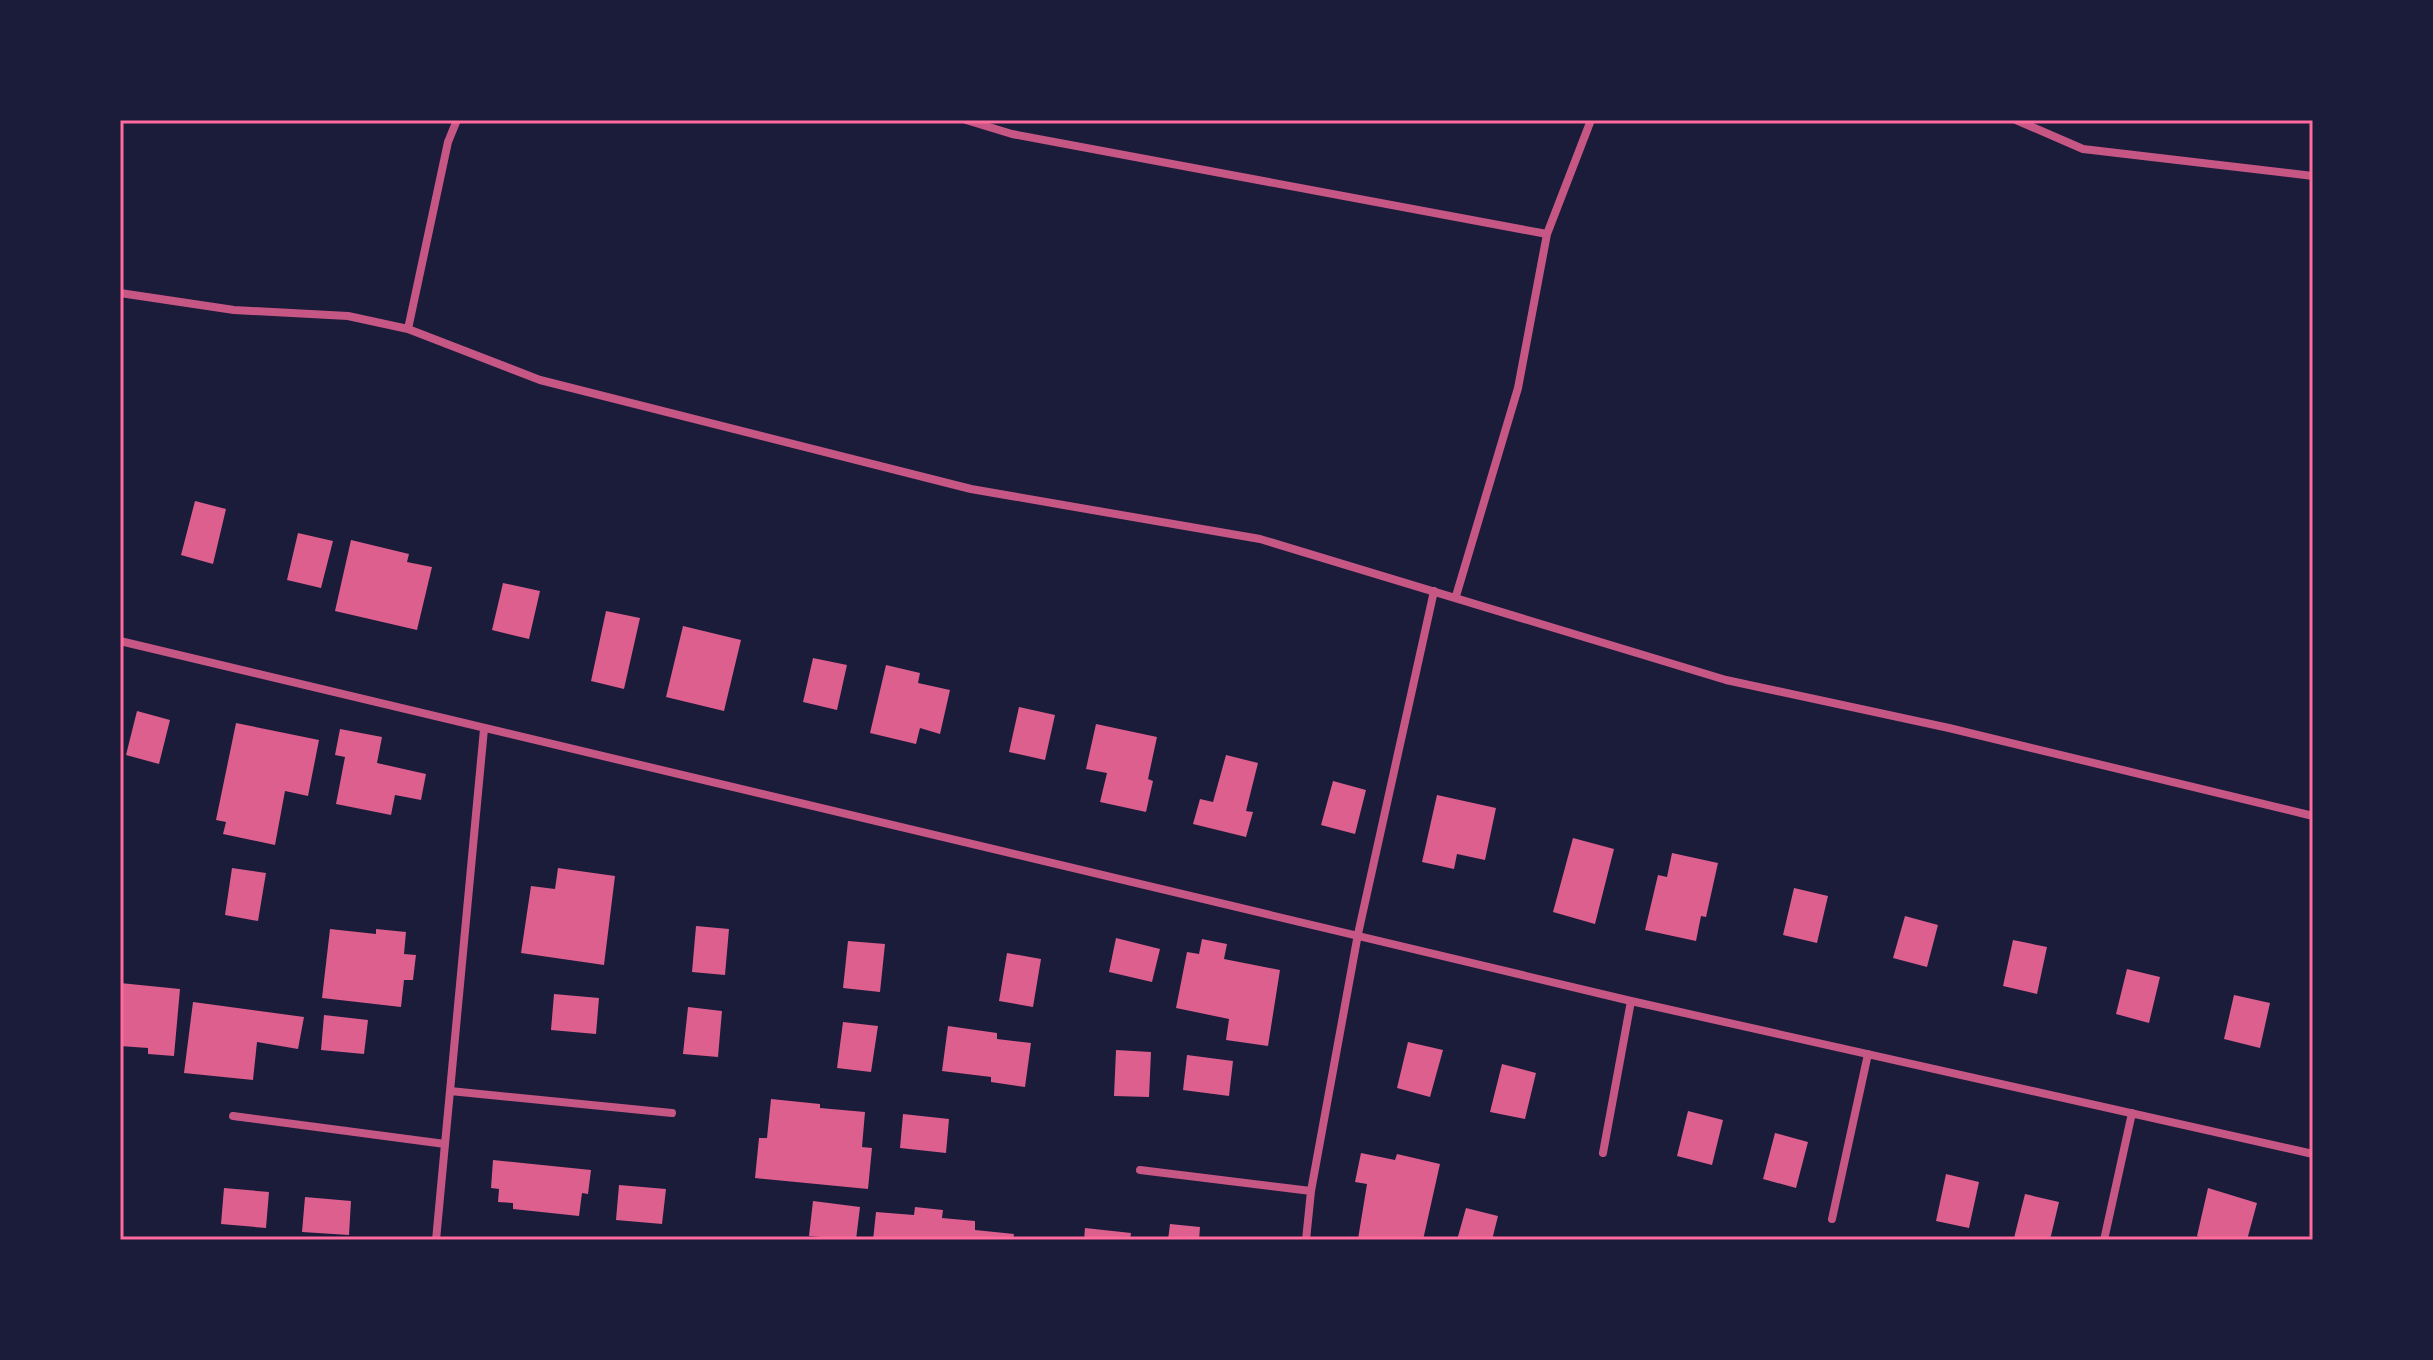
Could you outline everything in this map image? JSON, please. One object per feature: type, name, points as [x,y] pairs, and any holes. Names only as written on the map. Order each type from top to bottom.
[{"type":"street","points":[[408,329],[448,142],[457,120]]},
{"type":"street","points":[[966,120],[1012,134],[1547,234]]},
{"type":"street","points":[[1456,596],[1518,388],[1547,234],[1591,120]]},
{"type":"street","points":[[2016,120],[2083,149],[2313,176]]},
{"type":"street","points":[[120,293],[234,310],[348,316],[408,329],[554,384],[971,489],[1260,539],[1726,680],[1949,728],[2313,816]]},
{"type":"street","points":[[1306,1240],[1311,1191],[1358,934],[1434,591]]},
{"type":"street","points":[[120,641],[1631,1001],[2313,1154]]},
{"type":"street","points":[[436,1240],[484,729]]},
{"type":"street","points":[[1603,1153],[1631,1001]]},
{"type":"street","points":[[1832,1219],[1868,1054]]},
{"type":"street","points":[[450,1091],[672,1113]]},
{"type":"street","points":[[2104,1240],[2132,1113]]},
{"type":"street","points":[[233,1116],[445,1144]]},
{"type":"street","points":[[1140,1170],[1311,1191]]},
{"type":"building","points":[[195,501],[226,509],[213,564],[181,555]]},
{"type":"building","points":[[298,533],[333,541],[321,588],[287,580]]},
{"type":"building","points":[[351,540],[409,554],[407,562],[432,567],[417,630],[335,611]]},
{"type":"building","points":[[503,583],[540,591],[529,639],[492,630]]},
{"type":"building","points":[[606,611],[640,618],[624,689],[591,681]]},
{"type":"building","points":[[683,626],[741,640],[724,711],[666,697]]},
{"type":"building","points":[[813,658],[847,665],[837,710],[803,702]]},
{"type":"building","points":[[886,665],[920,673],[918,683],[950,690],[940,734],[920,728],[916,744],[870,733]]},
{"type":"building","points":[[1019,707],[1055,715],[1045,760],[1009,752]]},
{"type":"building","points":[[137,711],[170,720],[159,764],[126,755]]},
{"type":"building","points":[[236,723],[319,740],[308,796],[285,791],[275,845],[223,834],[226,822],[216,820]]},
{"type":"building","points":[[1096,724],[1157,737],[1148,779],[1153,781],[1146,812],[1100,802],[1107,773],[1086,769]]},
{"type":"building","points":[[340,729],[382,737],[377,763],[426,774],[421,800],[395,795],[391,815],[336,804],[345,757],[335,755]]},
{"type":"building","points":[[1226,755],[1258,763],[1246,811],[1253,812],[1246,837],[1193,824],[1200,799],[1213,802]]},
{"type":"building","points":[[1333,781],[1366,790],[1355,834],[1321,825]]},
{"type":"building","points":[[1437,795],[1496,808],[1485,860],[1457,854],[1454,869],[1422,862]]},
{"type":"building","points":[[1573,838],[1614,849],[1595,924],[1553,912]]},
{"type":"building","points":[[1672,853],[1718,863],[1706,917],[1701,916],[1696,941],[1645,930],[1658,875],[1667,877]]},
{"type":"building","points":[[232,868],[266,873],[258,921],[225,915]]},
{"type":"building","points":[[558,868],[615,876],[604,965],[521,953],[531,886],[555,889]]},
{"type":"building","points":[[1794,888],[1828,896],[1817,943],[1783,935]]},
{"type":"building","points":[[1905,916],[1938,925],[1927,967],[1893,958]]},
{"type":"building","points":[[696,926],[729,929],[725,975],[692,972]]},
{"type":"building","points":[[330,929],[376,934],[376,929],[406,932],[404,954],[416,955],[413,980],[404,980],[401,1007],[322,998]]},
{"type":"building","points":[[1116,938],[1160,949],[1152,982],[1109,972]]},
{"type":"building","points":[[1202,939],[1227,944],[1224,959],[1280,970],[1268,1046],[1226,1040],[1229,1019],[1176,1008],[1187,952],[1199,954]]},
{"type":"building","points":[[2013,940],[2047,947],[2037,994],[2003,986]]},
{"type":"building","points":[[848,941],[885,944],[880,992],[843,988]]},
{"type":"building","points":[[1007,953],[1041,959],[1033,1007],[999,1001]]},
{"type":"building","points":[[2127,969],[2160,977],[2149,1023],[2116,1014]]},
{"type":"building","points":[[120,983],[180,989],[174,1056],[148,1054],[148,1048],[120,1046]]},
{"type":"building","points":[[554,994],[599,998],[596,1034],[551,1030]]},
{"type":"building","points":[[2234,995],[2270,1003],[2260,1048],[2224,1039]]},
{"type":"building","points":[[193,1002],[304,1017],[298,1049],[257,1042],[253,1080],[184,1073]]},
{"type":"building","points":[[688,1007],[722,1011],[718,1057],[683,1054]]},
{"type":"building","points":[[324,1015],[368,1020],[364,1054],[321,1050]]},
{"type":"building","points":[[843,1022],[878,1026],[871,1072],[837,1068]]},
{"type":"building","points":[[948,1026],[997,1033],[997,1039],[1031,1043],[1025,1087],[991,1082],[991,1077],[942,1071]]},
{"type":"building","points":[[1408,1042],[1443,1050],[1430,1097],[1397,1088]]},
{"type":"building","points":[[1116,1050],[1151,1052],[1149,1097],[1114,1096]]},
{"type":"building","points":[[1187,1055],[1233,1061],[1229,1096],[1183,1090]]},
{"type":"building","points":[[1502,1064],[1536,1073],[1525,1119],[1490,1112]]},
{"type":"building","points":[[771,1099],[865,1112],[862,1147],[872,1148],[868,1189],[755,1178],[759,1138],[767,1138]]},
{"type":"building","points":[[1688,1111],[1723,1120],[1712,1165],[1677,1156]]},
{"type":"building","points":[[903,1114],[949,1119],[946,1153],[900,1148]]},
{"type":"building","points":[[1775,1133],[1808,1142],[1796,1188],[1763,1179]]},
{"type":"building","points":[[1361,1153],[1395,1160],[1397,1154],[1440,1164],[1423,1240],[1358,1239],[1367,1184],[1355,1182]]},
{"type":"building","points":[[493,1160],[591,1170],[588,1194],[582,1193],[579,1216],[513,1209],[513,1203],[498,1202],[499,1189],[491,1188]]},
{"type":"building","points":[[1946,1174],[1979,1182],[1969,1228],[1936,1221]]},
{"type":"building","points":[[619,1185],[666,1189],[662,1224],[616,1220]]},
{"type":"building","points":[[224,1188],[269,1192],[266,1228],[221,1224]]},
{"type":"building","points":[[2208,1188],[2257,1203],[2247,1240],[2206,1240],[2197,1236]]},
{"type":"building","points":[[2025,1194],[2059,1202],[2050,1240],[2014,1238]]},
{"type":"building","points":[[305,1197],[351,1201],[349,1235],[302,1232]]},
{"type":"building","points":[[813,1201],[860,1207],[856,1240],[809,1236]]},
{"type":"building","points":[[915,1207],[943,1210],[942,1218],[975,1221],[975,1230],[1014,1234],[1013,1240],[873,1240],[876,1212],[914,1215]]},
{"type":"building","points":[[1466,1208],[1498,1216],[1492,1240],[1457,1240]]},
{"type":"building","points":[[1170,1224],[1200,1227],[1199,1240],[1168,1240]]},
{"type":"building","points":[[1085,1228],[1131,1233],[1130,1240],[1084,1240]]}]
